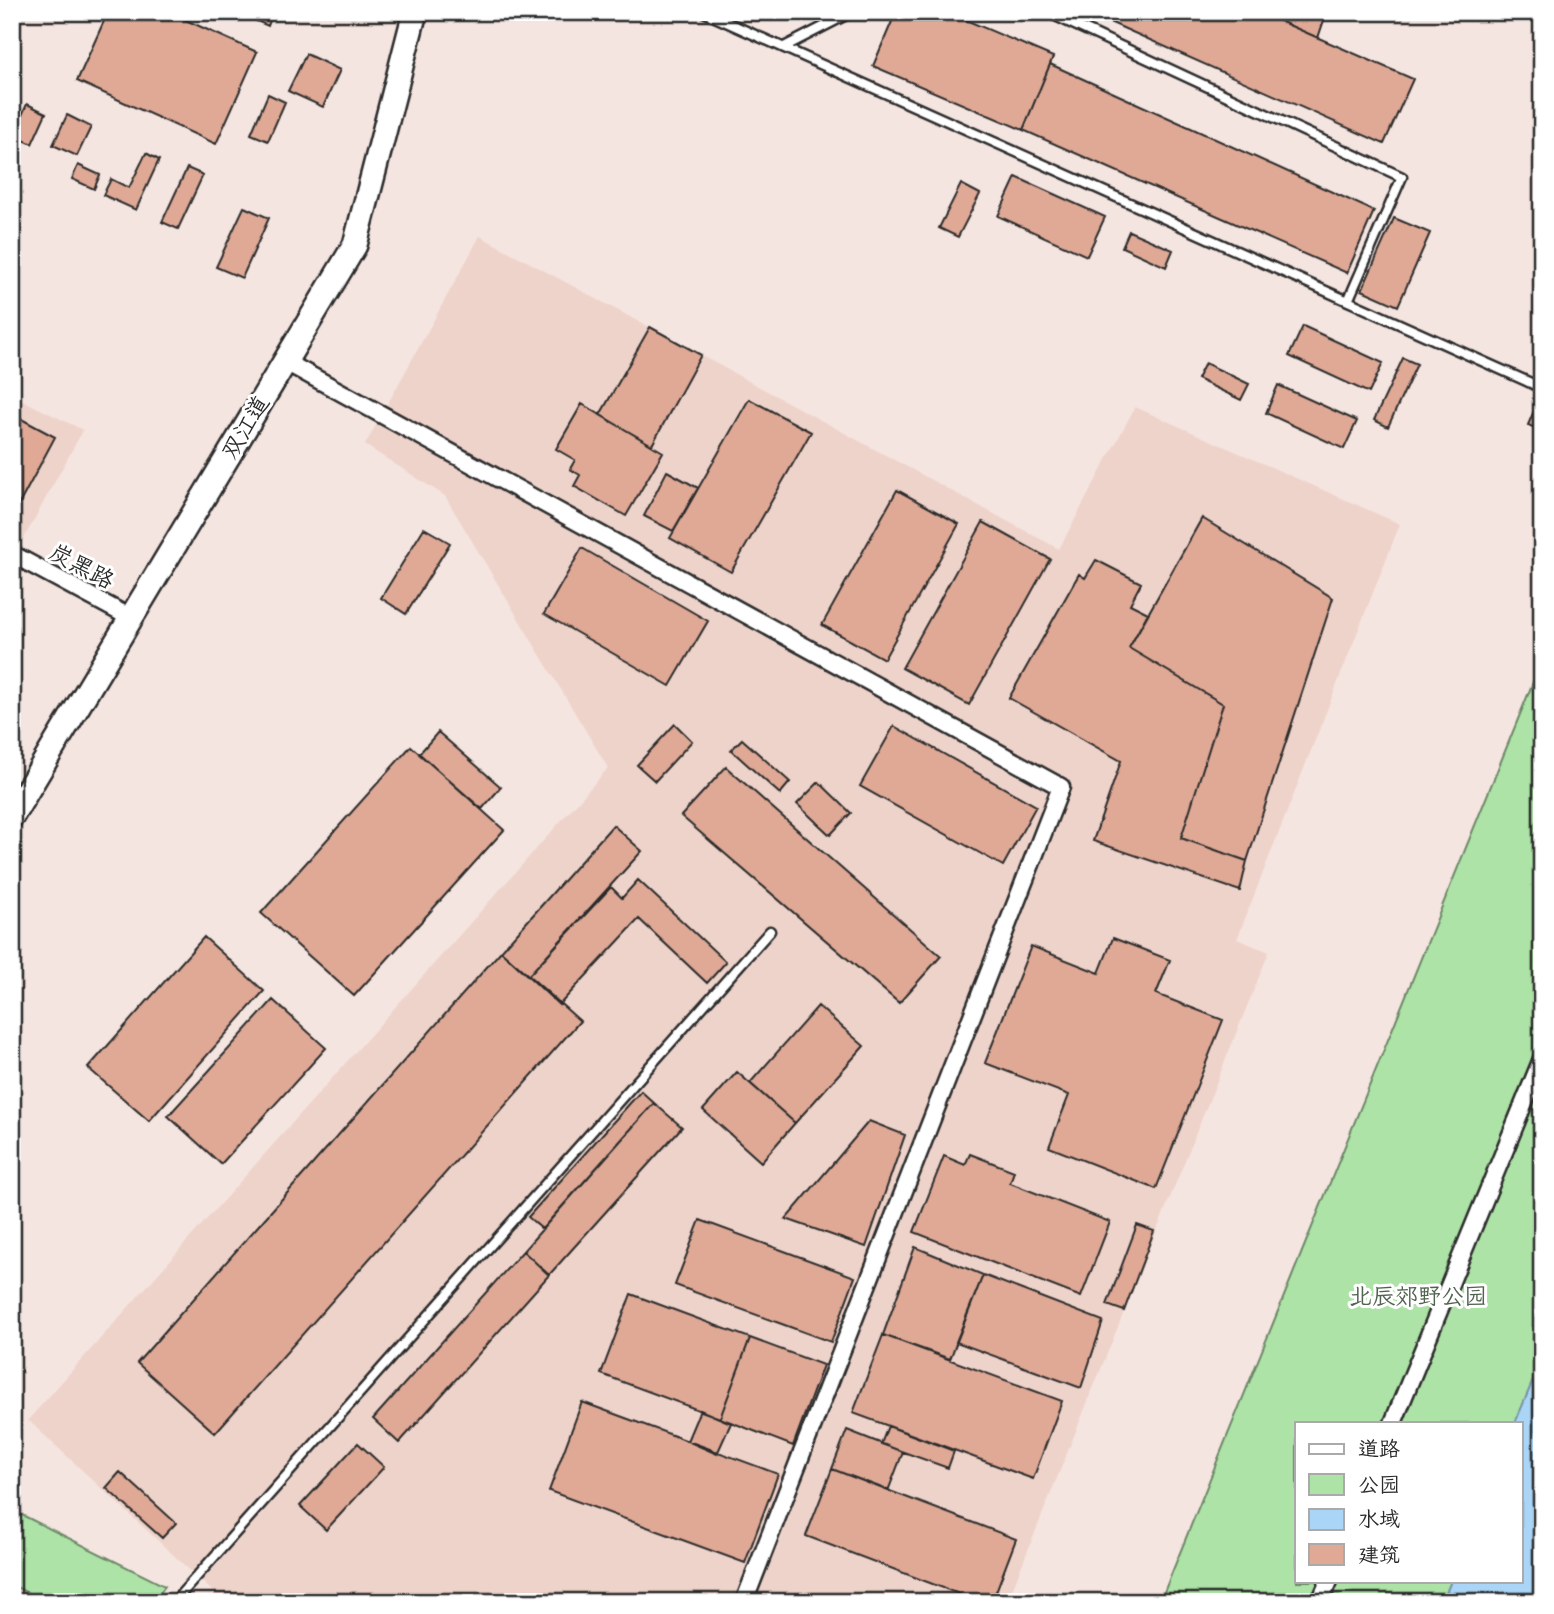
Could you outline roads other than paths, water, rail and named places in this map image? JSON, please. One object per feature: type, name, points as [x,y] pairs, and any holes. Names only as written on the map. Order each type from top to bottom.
[{"type":"main road","name":"双江道","points":[[12,816],[355,245],[415,12]]},
{"type":"street","points":[[284,361],[1061,787],[744,1602]]},
{"type":"street","name":"炭黑路","points":[[12,554],[131,618]]},
{"type":"street","points":[[1393,1422],[1542,1059]]},
{"type":"street","points":[[1320,1602],[1329,1582]]},
{"type":"lane","points":[[704,12],[1542,388]]},
{"type":"lane","points":[[784,47],[852,12]]},
{"type":"lane","points":[[1047,12],[1402,177],[1348,301]]},
{"type":"lane","points":[[174,1602],[770,931]]},
{"type":"water","points":[[1542,1359],[1542,1602],[1442,1602],[1451,1582],[1522,1582],[1522,1422],[1515,1422]]},
{"type":"park label","name":"北辰郊野公园","points":[[1418,1296]]}]
